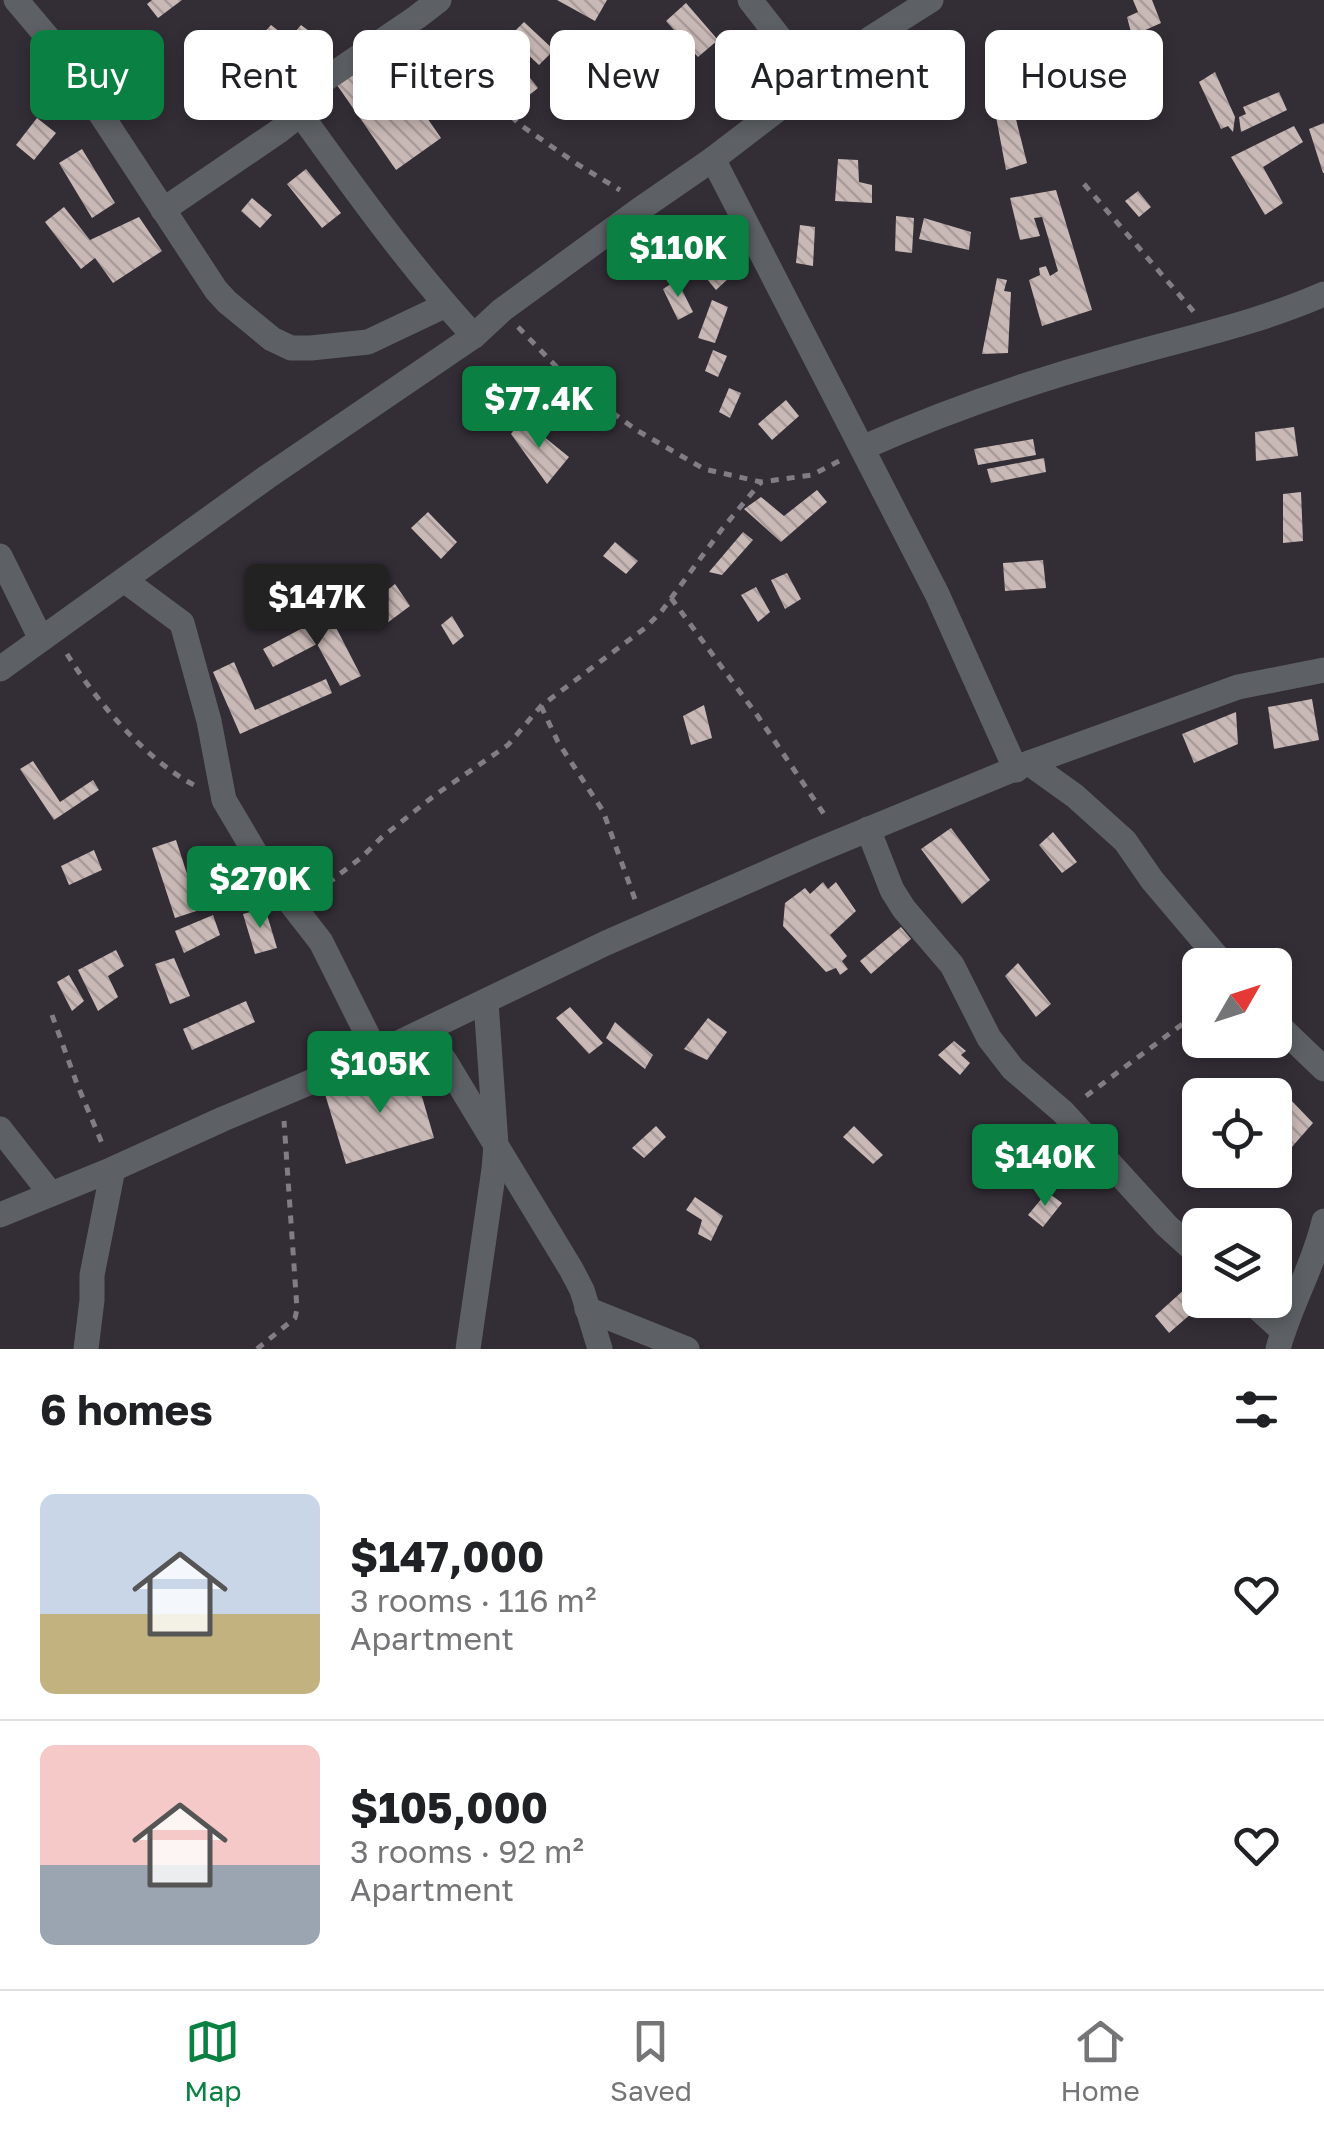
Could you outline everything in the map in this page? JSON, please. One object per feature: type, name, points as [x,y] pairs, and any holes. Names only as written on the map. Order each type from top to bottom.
[{"type":"street","points":[[16,0],[60,52],[216,290],[272,339],[291,348],[368,342],[446,306]]},
{"type":"street","points":[[333,74],[439,0]]},
{"type":"street","points":[[750,0],[773,30]]},
{"type":"street","points":[[884,30],[931,0]]},
{"type":"street","points":[[163,210],[293,120]]},
{"type":"street","points":[[306,120],[374,217],[474,336]]},
{"type":"street","points":[[0,669],[267,477],[474,336],[502,310],[763,120]]},
{"type":"street","points":[[713,159],[1023,766],[1075,796],[1125,842],[1210,948]]},
{"type":"street","points":[[862,448],[1039,380],[1211,334],[1324,294]]},
{"type":"street","points":[[0,556],[47,634]]},
{"type":"street","points":[[124,580],[182,623],[209,721],[224,800],[266,871],[320,942],[378,1054]]},
{"type":"street","points":[[0,1215],[378,1054],[644,927],[868,829],[1023,766],[1238,687],[1324,670]]},
{"type":"street","points":[[868,829],[892,890],[952,965],[990,1038],[1021,1077],[1063,1112],[1182,1240]]},
{"type":"street","points":[[468,1349],[496,1146],[486,1002]]},
{"type":"street","points":[[425,1032],[571,1269],[582,1290],[600,1349]]},
{"type":"street","points":[[1292,1039],[1324,1070]]},
{"type":"street","points":[[0,1129],[51,1194]]},
{"type":"street","points":[[86,1349],[92,1276],[113,1169]]},
{"type":"street","points":[[1262,1318],[1280,1340],[1318,1248],[1324,1221]]},
{"type":"street","points":[[587,1309],[687,1349]]},
{"type":"path","points":[[418,17],[519,124],[631,196],[639,210]]},
{"type":"path","points":[[1084,184],[1211,334]]},
{"type":"path","points":[[502,310],[576,387],[638,431],[704,469],[761,482],[812,476],[862,448]]},
{"type":"path","points":[[294,908],[341,875],[435,795],[508,744],[541,706],[645,628],[761,482]]},
{"type":"path","points":[[671,598],[842,840]]},
{"type":"path","points":[[47,634],[123,727],[161,765],[224,800]]},
{"type":"path","points":[[541,706],[558,742],[603,811],[644,927]]},
{"type":"path","points":[[52,1015],[113,1169]]},
{"type":"path","points":[[1063,1112],[1182,1024]]},
{"type":"path","points":[[257,1349],[295,1318],[298,1309],[282,1094]]},
{"type":"building","points":[[152,0],[182,0],[158,18],[147,4]]},
{"type":"building","points":[[557,0],[607,0],[595,21]]},
{"type":"building","points":[[1133,0],[1152,0],[1161,23],[1145,30],[1130,30],[1127,17],[1138,12]]},
{"type":"building","points":[[686,3],[715,37],[715,43],[698,57],[695,30],[674,30],[666,21]]},
{"type":"building","points":[[524,22],[550,46],[550,54],[539,65],[530,57],[530,30],[516,30]]},
{"type":"building","points":[[1215,72],[1235,117],[1233,132],[1228,126],[1221,129],[1199,82]]},
{"type":"building","points":[[353,74],[353,108],[337,85]]},
{"type":"building","points":[[530,78],[538,88],[530,95]]},
{"type":"building","points":[[1279,92],[1287,110],[1241,132],[1239,117],[1246,114],[1243,107]]},
{"type":"building","points":[[35,120],[56,133],[34,160],[16,145]]},
{"type":"building","points":[[361,120],[429,120],[441,138],[396,170]]},
{"type":"building","points":[[997,120],[1016,120],[1027,163],[1006,170]]},
{"type":"building","points":[[1324,123],[1324,173],[1323,173],[1309,129]]},
{"type":"building","points":[[1294,126],[1303,142],[1263,167],[1283,203],[1265,215],[1231,157]]},
{"type":"building","points":[[82,149],[115,203],[92,218],[59,163]]},
{"type":"building","points":[[838,159],[858,160],[859,182],[872,185],[872,203],[835,201]]},
{"type":"building","points":[[306,169],[341,213],[322,228],[287,184]]},
{"type":"building","points":[[1056,190],[1092,310],[1042,326],[1029,280],[1040,275],[1039,268],[1046,266],[1050,276],[1058,271],[1042,217],[1034,218],[1040,236],[1020,240],[1010,198]]},
{"type":"building","points":[[1138,191],[1151,207],[1139,217],[1125,201]]},
{"type":"building","points":[[252,198],[272,215],[260,228],[241,211]]},
{"type":"building","points":[[64,207],[90,240],[139,217],[162,251],[113,283],[95,258],[81,269],[45,222]]},
{"type":"building","points":[[896,216],[914,218],[912,253],[895,251]]},
{"type":"building","points":[[924,218],[971,232],[969,250],[919,239]]},
{"type":"building","points":[[800,225],[815,227],[813,266],[796,263]]},
{"type":"building","points":[[693,233],[729,278],[716,290],[680,246]]},
{"type":"building","points":[[997,278],[1007,280],[1004,291],[1011,292],[1008,353],[982,354]]},
{"type":"building","points":[[677,280],[693,312],[678,320],[663,289]]},
{"type":"building","points":[[712,300],[728,307],[715,343],[698,338]]},
{"type":"building","points":[[713,350],[727,356],[718,377],[705,371]]},
{"type":"building","points":[[729,388],[741,393],[730,418],[719,412]]},
{"type":"building","points":[[786,400],[799,416],[772,440],[758,424]]},
{"type":"building","points":[[522,419],[569,457],[547,484],[511,434]]},
{"type":"building","points":[[1294,427],[1298,456],[1256,461],[1255,432]]},
{"type":"building","points":[[1033,439],[1036,455],[978,465],[974,449]]},
{"type":"building","points":[[1044,458],[1046,472],[991,483],[987,469]]},
{"type":"building","points":[[817,490],[827,502],[781,542],[744,509],[761,497],[784,516]]},
{"type":"building","points":[[1301,492],[1303,541],[1283,543],[1283,494]]},
{"type":"building","points":[[428,512],[457,542],[441,559],[411,528]]},
{"type":"building","points":[[743,532],[753,540],[722,575],[709,572]]},
{"type":"building","points":[[615,542],[638,561],[626,574],[603,556]]},
{"type":"building","points":[[1043,560],[1046,588],[1005,591],[1003,563]]},
{"type":"building","points":[[787,573],[801,599],[785,609],[771,580]]},
{"type":"building","points":[[395,584],[410,606],[379,629],[363,609]]},
{"type":"building","points":[[756,587],[770,612],[758,622],[741,595]]},
{"type":"building","points":[[329,614],[361,676],[340,686],[317,644],[273,667],[263,649]]},
{"type":"building","points":[[452,616],[464,636],[453,645],[441,625]]},
{"type":"building","points":[[234,662],[255,710],[326,679],[332,693],[240,734],[213,672]]},
{"type":"building","points":[[1312,699],[1319,740],[1274,749],[1268,707]]},
{"type":"building","points":[[704,705],[712,738],[691,745],[683,716]]},
{"type":"building","points":[[1236,712],[1238,744],[1194,763],[1182,734]]},
{"type":"building","points":[[33,761],[60,802],[93,780],[99,790],[54,820],[20,769]]},
{"type":"building","points":[[951,828],[990,880],[962,904],[921,849]]},
{"type":"building","points":[[1053,832],[1077,862],[1062,873],[1039,845]]},
{"type":"building","points":[[176,840],[191,886],[222,875],[230,900],[175,918],[152,848]]},
{"type":"building","points":[[94,850],[102,870],[69,885],[61,866]]},
{"type":"building","points":[[823,882],[828,889],[836,882],[856,911],[830,935],[847,956],[842,961],[848,969],[840,975],[836,968],[826,972],[783,926],[785,903],[805,888],[810,894]]},
{"type":"building","points":[[265,908],[277,948],[255,954],[243,914]]},
{"type":"building","points":[[213,915],[220,935],[184,953],[175,931]]},
{"type":"building","points":[[901,927],[911,939],[871,974],[860,961]]},
{"type":"building","points":[[116,950],[124,966],[108,976],[118,997],[98,1011],[78,970]]},
{"type":"building","points":[[174,958],[190,996],[170,1004],[155,964]]},
{"type":"building","points":[[1018,963],[1051,1004],[1036,1017],[1005,976]]},
{"type":"building","points":[[69,975],[84,1001],[72,1011],[57,982]]},
{"type":"building","points":[[246,1001],[255,1022],[192,1050],[183,1029]]},
{"type":"building","points":[[570,1007],[603,1043],[589,1054],[556,1018]]},
{"type":"building","points":[[708,1018],[727,1032],[707,1060],[684,1049]]},
{"type":"building","points":[[615,1022],[653,1055],[645,1069],[606,1038]]},
{"type":"building","points":[[954,1041],[966,1051],[961,1055],[970,1063],[960,1075],[938,1055]]},
{"type":"building","points":[[414,1069],[434,1138],[346,1164],[325,1094]]},
{"type":"building","points":[[1292,1101],[1313,1123],[1292,1147]]},
{"type":"building","points":[[656,1126],[666,1137],[644,1158],[632,1148]]},
{"type":"building","points":[[854,1126],[883,1155],[873,1164],[843,1137]]},
{"type":"building","points":[[1047,1192],[1062,1203],[1043,1227],[1028,1215]]},
{"type":"building","points":[[695,1197],[723,1216],[711,1241],[698,1234],[702,1220],[686,1210]]},
{"type":"building","points":[[1182,1292],[1182,1318],[1186,1318],[1169,1333],[1155,1316]]}]
